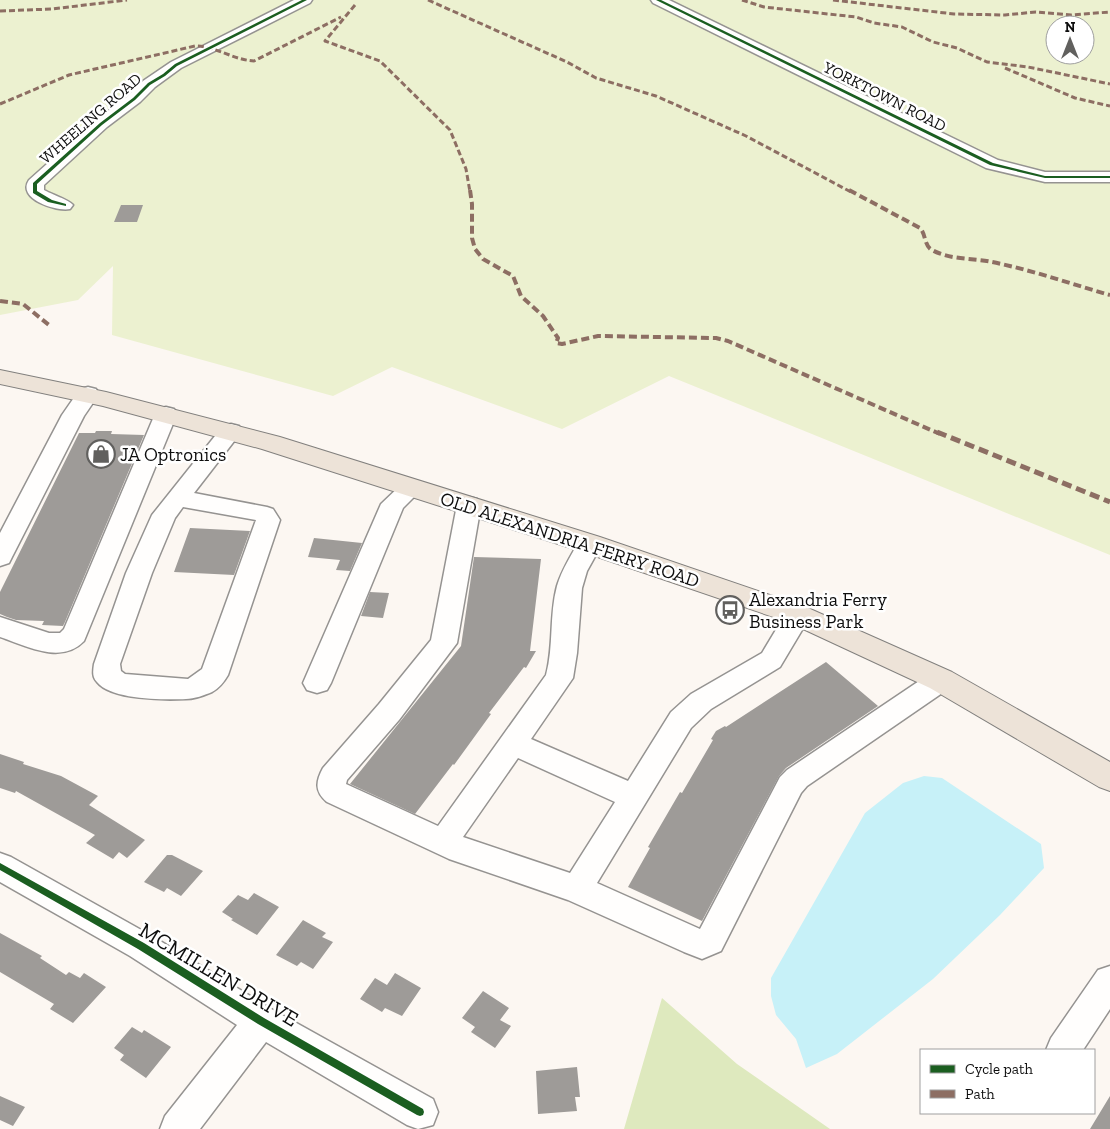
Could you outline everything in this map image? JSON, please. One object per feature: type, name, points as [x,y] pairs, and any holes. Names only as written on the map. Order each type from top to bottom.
[{"type":"main road","name":"OLD ALEXANDRIA FERRY ROAD","points":[[0,377],[88,394],[231,431],[590,544],[798,615],[941,680],[1110,778]]},
{"type":"street","name":"WHEELING ROAD","points":[[64,205],[50,201],[34,192],[35,184],[101,124],[134,99],[149,84],[176,65],[306,0]]},
{"type":"street","name":"YORKTOWN ROAD","points":[[658,0],[992,164],[1044,177],[1110,177]]},
{"type":"street","points":[[0,557],[73,415],[88,394]]},
{"type":"street","points":[[0,627],[48,643],[67,642],[75,634],[166,414]]},
{"type":"street","points":[[178,498],[259,513],[265,515],[268,520],[214,675],[203,684],[188,689],[119,684],[108,676],[108,664],[139,573],[164,515],[231,431]]},
{"type":"street","points":[[317,683],[393,504],[410,488]]},
{"type":"street","points":[[469,505],[444,643],[396,704],[334,776],[331,788],[442,842],[577,889],[695,942],[702,944],[710,941],[790,786],[797,778],[941,680]]},
{"type":"street","points":[[442,842],[560,678],[566,647],[568,598],[573,575],[590,544]]},
{"type":"street","points":[[577,889],[688,710],[771,660],[798,615]]},
{"type":"street","points":[[514,744],[633,797]]},
{"type":"street","name":"MCMILLEN DRIVE","points":[[0,866],[141,946],[261,1021],[420,1112]]},
{"type":"street","points":[[1064,1049],[1110,981]]},
{"type":"street","points":[[178,1129],[261,1021]]},
{"type":"green space","points":[[0,0],[1110,0],[1110,555],[669,376],[562,429],[392,367],[333,396],[112,335],[113,266],[78,300],[0,315]]},
{"type":"green space","points":[[662,998],[737,1064],[830,1129],[624,1129]]},
{"type":"water","points":[[924,776],[942,778],[1041,844],[1044,868],[1000,915],[933,979],[837,1054],[806,1068],[796,1039],[776,1015],[771,996],[771,978],[865,813],[903,783]]},
{"type":"building","points":[[121,205],[143,205],[137,222],[114,222]]},
{"type":"building","points":[[96,431],[112,431],[111,434],[144,435],[63,626],[42,625],[44,621],[16,620],[0,614],[0,592],[79,433],[95,433]]},
{"type":"building","points":[[190,528],[250,531],[234,575],[174,572]]},
{"type":"building","points":[[314,538],[362,543],[350,571],[336,570],[340,560],[308,557]]},
{"type":"building","points":[[474,557],[541,559],[530,651],[536,651],[526,668],[524,667],[489,713],[491,714],[454,765],[415,814],[350,784],[461,646]]},
{"type":"building","points":[[370,592],[389,593],[383,618],[361,616]]},
{"type":"building","points":[[826,662],[878,706],[786,768],[779,776],[702,921],[628,887],[650,848],[648,847],[680,792],[682,793],[713,740],[711,739],[716,731],[726,727]]},
{"type":"building","points":[[0,754],[24,762],[23,764],[61,776],[98,796],[89,805],[145,840],[127,858],[119,852],[113,859],[86,843],[95,835],[16,791],[15,793],[0,788]]},
{"type":"building","points":[[167,855],[172,855],[203,871],[181,896],[167,888],[164,892],[144,882]]},
{"type":"building","points":[[254,893],[279,907],[257,935],[231,920],[233,919],[222,912],[238,895],[248,900]]},
{"type":"building","points":[[303,920],[326,933],[322,937],[333,942],[313,969],[301,962],[297,966],[276,955]]},
{"type":"building","points":[[0,933],[42,956],[40,958],[66,975],[69,972],[80,978],[84,973],[106,987],[73,1023],[50,1009],[54,1004],[0,972]]},
{"type":"building","points":[[395,973],[421,988],[402,1016],[385,1008],[382,1012],[360,999],[375,978],[387,985]]},
{"type":"building","points":[[483,991],[509,1008],[500,1020],[511,1026],[495,1048],[471,1032],[475,1027],[462,1018]]},
{"type":"building","points":[[132,1027],[142,1033],[144,1030],[171,1047],[146,1078],[120,1060],[124,1055],[114,1048]]},
{"type":"building","points":[[577,1067],[580,1097],[575,1097],[577,1111],[538,1114],[536,1071]]},
{"type":"building","points":[[0,1096],[25,1107],[13,1126],[0,1120]]},
{"type":"building","points":[[1110,1096],[1110,1129],[1090,1129]]},
{"type":"marked path","points":[[0,11],[52,9],[127,0]]},
{"type":"marked path","points":[[428,0],[567,62],[596,78],[656,96],[746,136],[920,228],[924,232],[927,246],[931,250],[945,255],[992,262],[1110,295]]},
{"type":"marked path","points":[[742,0],[764,7],[856,17],[874,23],[902,27],[933,42],[957,48],[987,62],[1028,67],[1110,84]]},
{"type":"marked path","points":[[833,0],[954,14],[1005,15],[1036,12],[1071,15],[1110,12]]},
{"type":"marked path","points":[[355,5],[325,41],[380,61],[450,130],[466,169],[472,204],[472,238],[475,249],[483,259],[513,276],[521,296],[543,316],[558,338],[556,343],[562,344],[598,336],[699,337],[728,341],[906,420],[1110,502]]},
{"type":"marked path","points":[[0,104],[69,75],[195,46],[203,46],[239,59],[254,61],[341,17]]},
{"type":"marked path","points":[[1005,68],[1075,98],[1110,106]]},
{"type":"marked path","points":[[0,301],[23,304],[49,325]]},
{"type":"cycle path","points":[[64,205],[50,201],[35,192],[35,184],[101,124],[134,99],[149,84],[176,65],[305,0]]},
{"type":"cycle path","points":[[658,0],[992,164],[1045,177],[1110,177]]},
{"type":"cycle path","points":[[0,866],[141,946],[261,1021],[420,1112]]},
{"type":"place","name":"JA Optronics","points":[[101,454]]},
{"type":"place","name":"Alexandria Ferry Business Park","points":[[730,610]]}]
